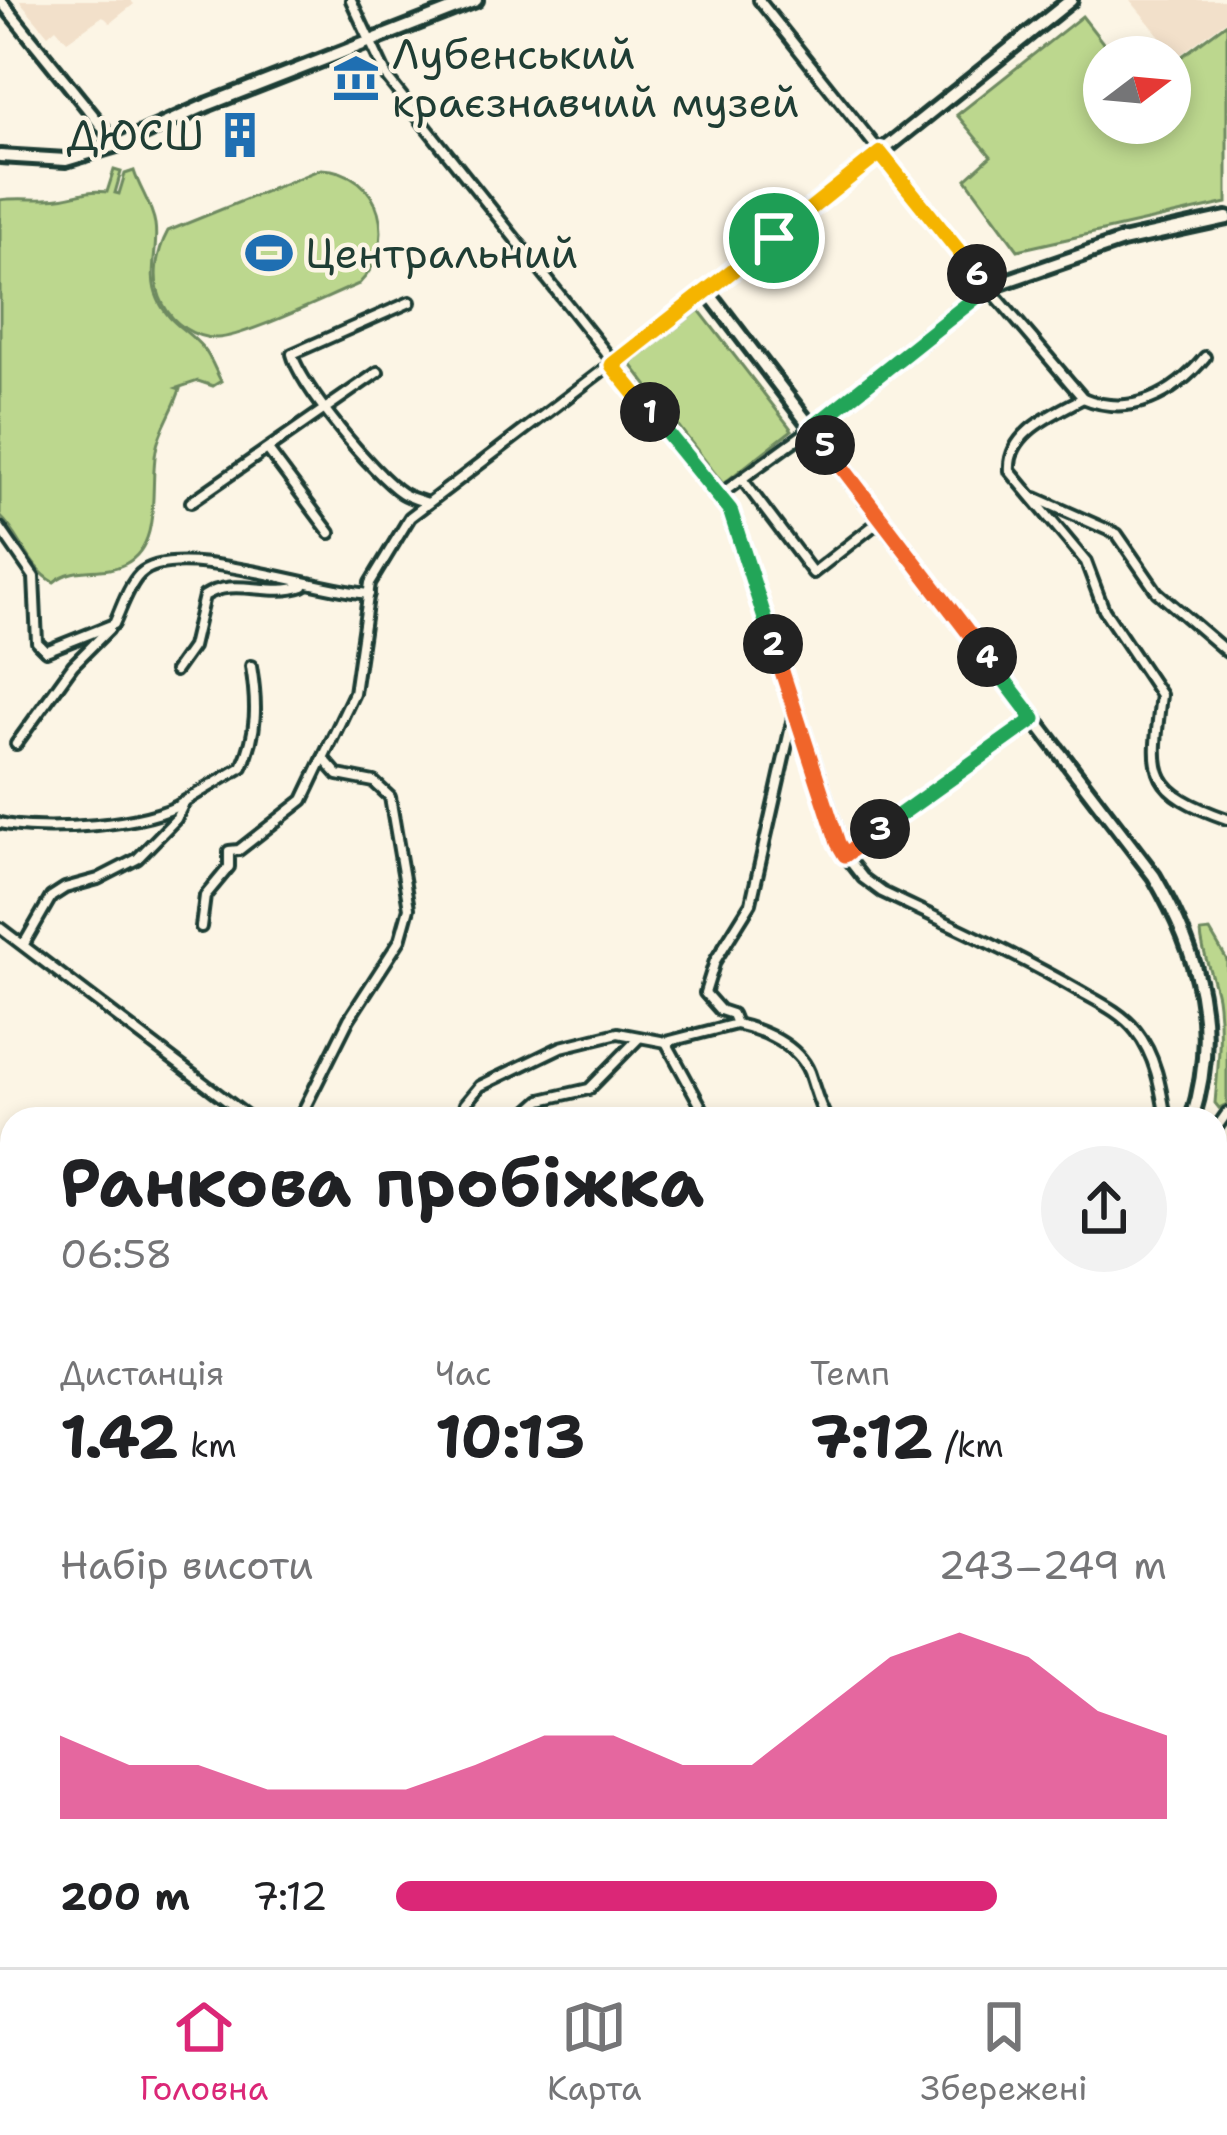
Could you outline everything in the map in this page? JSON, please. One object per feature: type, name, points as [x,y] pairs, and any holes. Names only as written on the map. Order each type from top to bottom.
[{"type":"main road","points":[[0,156],[66,160],[117,145],[476,0]]},
{"type":"main road","points":[[1071,0],[707,291],[1154,876],[1185,940],[1207,1025],[1205,1068],[1195,1107]]},
{"type":"main road","points":[[812,428],[989,287],[1122,241],[1227,218]]},
{"type":"street","points":[[0,0],[117,145]]},
{"type":"street","points":[[351,0],[388,79],[730,510],[845,855],[882,892],[1045,970],[1113,1010],[1135,1029],[1149,1052],[1164,1107]]},
{"type":"street","points":[[759,0],[1083,398],[1101,405],[1149,401],[1181,384],[1205,358]]},
{"type":"street","points":[[201,926],[206,896],[229,867],[229,851],[249,843],[303,800],[354,693],[369,594],[382,561],[410,517],[707,291]]},
{"type":"street","points":[[410,302],[292,354],[327,410],[395,488],[428,503]]},
{"type":"street","points":[[191,502],[378,372]]},
{"type":"street","points":[[1083,398],[1028,430],[1013,449],[1012,476],[1086,562],[1104,610],[1161,694],[1153,759],[1157,776],[1168,790],[1227,819]]},
{"type":"street","points":[[718,496],[812,428]]},
{"type":"street","points":[[268,450],[330,533]]},
{"type":"street","points":[[742,479],[813,573],[882,519]]},
{"type":"street","points":[[1035,498],[1118,534],[1157,592],[1227,652]]},
{"type":"street","points":[[0,527],[34,577],[41,649],[51,650],[113,624]]},
{"type":"street","points":[[16,744],[73,665],[113,624],[138,576],[151,567],[179,560],[211,562],[336,592],[369,594]]},
{"type":"street","points":[[175,671],[191,647],[204,596],[226,586],[288,592],[306,585]]},
{"type":"street","points":[[0,823],[37,829],[160,814],[242,767],[255,728],[257,702],[251,666]]},
{"type":"street","points":[[736,1024],[732,1014],[720,1010],[705,992],[715,961],[752,903],[795,709]]},
{"type":"street","points":[[845,855],[1034,719]]},
{"type":"street","points":[[305,1107],[350,1019],[400,940],[409,908],[390,797],[374,782],[338,775],[323,758]]},
{"type":"street","points":[[24,944],[51,897],[115,872],[148,851],[185,801]]},
{"type":"street","points":[[0,928],[235,1107]]},
{"type":"street","points":[[464,1107],[481,1086],[561,1048],[606,1034],[665,1042],[736,1024],[759,1029],[789,1048],[807,1066],[820,1107]]},
{"type":"street","points":[[533,1107],[541,1100],[589,1089],[639,1038]]},
{"type":"street","points":[[665,1042],[701,1107]]},
{"type":"shaded area","points":[[19,0],[130,0],[134,4],[110,23],[103,16],[67,41],[56,28],[48,35]]},
{"type":"shaded area","points":[[1130,0],[1227,0],[1227,20],[1191,47],[1191,36],[1160,36]]},
{"type":"green space","points":[[1082,16],[1098,36],[1083,36],[1083,144],[1191,144],[1191,50],[1227,23],[1227,203],[1018,250],[966,179],[991,156],[957,115]]},
{"type":"green space","name":"Центральний","points":[[321,169],[359,182],[378,212],[379,249],[359,284],[228,336],[200,336],[178,324],[163,304],[156,277],[168,231]]},
{"type":"green space","points":[[114,170],[121,172],[115,193],[119,194],[125,174],[134,171],[151,210],[158,299],[206,352],[221,381],[213,386],[198,381],[177,388],[156,450],[150,529],[137,555],[116,567],[71,573],[54,582],[38,569],[0,516],[0,200],[107,192]]},
{"type":"green space","points":[[699,310],[792,430],[723,484],[630,363]]},
{"type":"green space","points":[[1210,931],[1227,960],[1227,1104],[1221,1107],[1215,1103],[1218,1010],[1201,932]]},
{"type":"place","name":"Лубенський краєзнавчий музей","points":[[356,78]]},
{"type":"place","name":"ДЮСШ","points":[[240,135]]},
{"type":"place","name":"Центральний","points":[[269,253]]},
{"type":"route","points":[[880,153],[989,287],[812,428],[1034,719],[845,855],[730,510],[612,365],[774,238],[880,153]]}]
